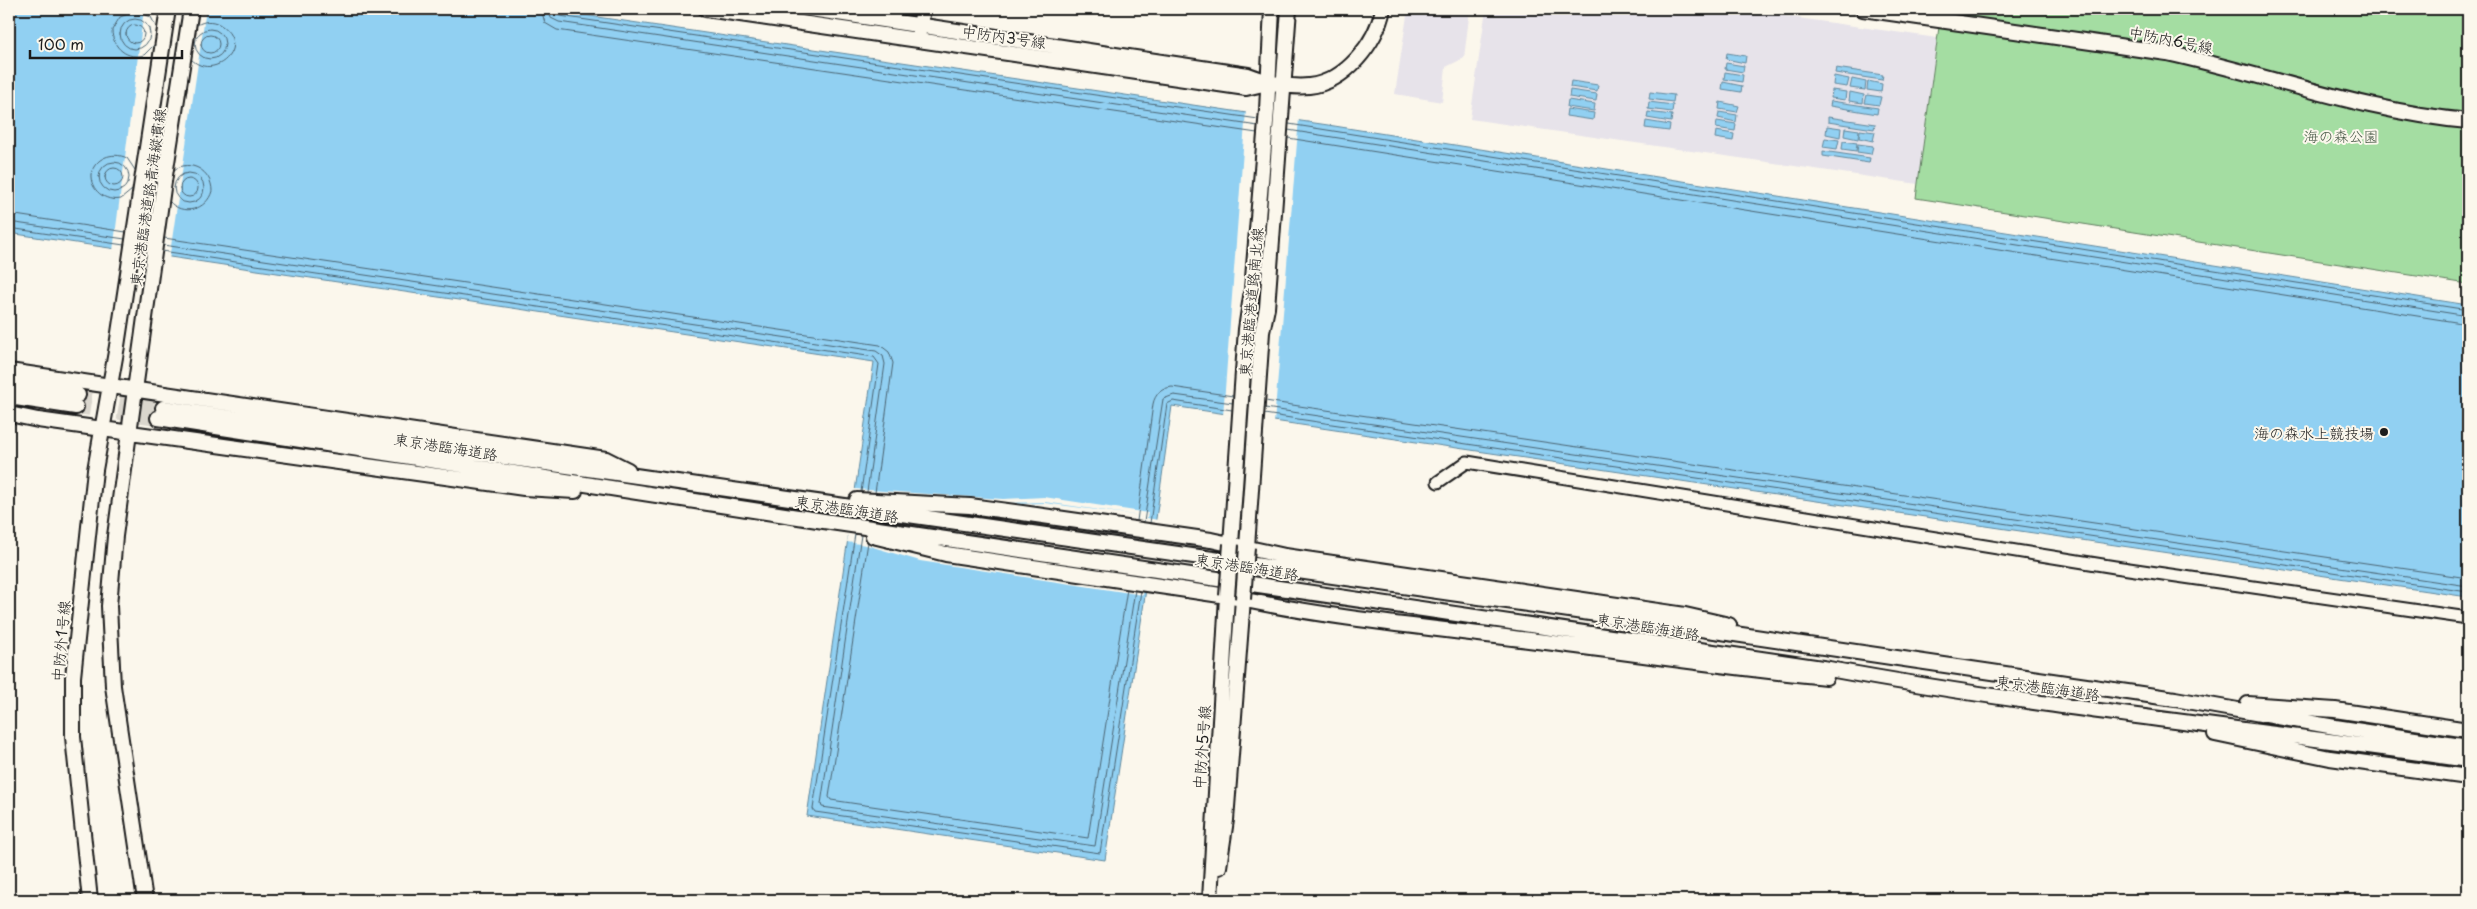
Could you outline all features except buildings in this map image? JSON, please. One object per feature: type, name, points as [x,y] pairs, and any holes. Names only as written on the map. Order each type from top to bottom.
[{"type":"street","name":"東京港臨港道路青海縦貫線","points":[[110,386],[168,9]]},
{"type":"street","name":"東京港臨港道路青海縦貫線","points":[[136,389],[163,188],[191,9]]},
{"type":"street","name":"中防内3号線","points":[[706,9],[1246,88],[1268,83]]},
{"type":"street","name":"中防内3号線","points":[[811,9],[920,24],[1248,76],[1268,83],[1284,84]]},
{"type":"street","points":[[918,40],[923,9]]},
{"type":"street","name":"東京港臨港道路南北線","points":[[1227,596],[1246,329],[1252,290],[1267,110],[1272,9]]},
{"type":"street","name":"東京港臨港道路南北線","points":[[1243,599],[1262,332],[1267,308],[1290,9]]},
{"type":"street","points":[[1284,84],[1310,86],[1334,77],[1346,68],[1369,43],[1377,30],[1383,9]]},
{"type":"street","name":"中防内6号線","points":[[1863,9],[2167,53],[2208,62],[2364,104],[2468,121]]},
{"type":"street","points":[[9,366],[30,374]]},
{"type":"street","points":[[9,371],[606,459],[640,476]]},
{"type":"street","points":[[9,385],[76,401],[9,398]]},
{"type":"street","name":"中防外1号線","points":[[90,900],[75,760],[73,677],[88,517],[110,386]]},
{"type":"street","points":[[136,389],[129,433],[109,606],[113,686],[145,900]]},
{"type":"street","name":"東京港臨海道路","points":[[160,413],[812,500],[2175,699],[2334,734],[2157,719],[1896,681],[1829,669],[824,521],[160,413]]},
{"type":"street","points":[[9,414],[103,430],[524,488],[690,499]]},
{"type":"street","points":[[9,424],[22,424],[38,420]]},
{"type":"street","points":[[1438,482],[1467,462],[2097,564],[2468,618]]},
{"type":"street","points":[[812,500],[869,500],[970,506],[1231,544],[1285,556],[1685,615],[1836,650]]},
{"type":"street","points":[[824,521],[946,554],[1445,631],[1537,641],[1736,669],[1870,682],[1896,681]]},
{"type":"street","name":"中防外5号線","points":[[1210,900],[1227,596]]},
{"type":"street","name":"中防外5号線","points":[[1215,900],[1226,820],[1243,599]]},
{"type":"street","points":[[2175,699],[2335,710],[2468,730]]},
{"type":"street","points":[[2157,719],[2196,731],[2330,758],[2468,777]]},
{"type":"street","points":[[2334,734],[2468,747]]},
{"type":"street","points":[[2334,734],[2468,760]]},
{"type":"shaded area","points":[[1408,9],[1470,9],[1464,58],[1446,67],[1442,102],[1395,94]]},
{"type":"shaded area","points":[[1486,9],[1736,9],[1937,38],[1918,184],[1470,119]]},
{"type":"green space","name":"海の森公園","points":[[1925,9],[2468,9],[2468,284],[1916,198],[1941,12]]},
{"type":"water","points":[[9,9],[543,9],[1328,125],[2468,305],[2468,597],[1172,406],[1105,860],[807,816],[874,362],[9,233]]},
{"type":"water","points":[[1727,53],[1746,56],[1745,63],[1726,59]]},
{"type":"water","points":[[1726,63],[1744,66],[1743,72],[1725,69]]},
{"type":"water","points":[[1836,68],[1883,75],[1882,80],[1835,73]]},
{"type":"water","points":[[1725,72],[1743,75],[1742,82],[1724,79]]},
{"type":"water","points":[[1834,76],[1849,79],[1847,87],[1833,85]]},
{"type":"water","points":[[1852,79],[1866,82],[1865,90],[1850,88]]},
{"type":"water","points":[[1571,81],[1598,85],[1597,91],[1570,87]]},
{"type":"water","points":[[1868,81],[1882,84],[1881,92],[1867,90]]},
{"type":"water","points":[[1723,82],[1742,86],[1741,92],[1722,89]]},
{"type":"water","points":[[1570,90],[1597,94],[1596,101],[1569,97]]},
{"type":"water","points":[[1832,90],[1846,92],[1845,100],[1831,98]]},
{"type":"water","points":[[1650,92],[1674,95],[1673,102],[1649,99]]},
{"type":"water","points":[[1850,92],[1864,95],[1863,103],[1849,101]]},
{"type":"water","points":[[1867,95],[1881,97],[1879,105],[1865,103]]},
{"type":"water","points":[[1568,100],[1595,104],[1594,111],[1567,107]]},
{"type":"water","points":[[1831,101],[1878,108],[1877,114],[1830,106]]},
{"type":"water","points":[[1649,102],[1673,105],[1672,112],[1648,109]]},
{"type":"water","points":[[1720,102],[1739,106],[1737,112],[1719,109]]},
{"type":"water","points":[[1567,109],[1594,113],[1593,120],[1566,116]]},
{"type":"water","points":[[1648,112],[1672,115],[1671,122],[1647,118]]},
{"type":"water","points":[[1719,112],[1737,115],[1736,122],[1718,118]]},
{"type":"water","points":[[1828,117],[1875,124],[1874,129],[1828,122]]},
{"type":"water","points":[[1646,121],[1670,125],[1669,131],[1645,128]]},
{"type":"water","points":[[1717,121],[1736,124],[1735,131],[1716,128]]},
{"type":"water","points":[[1827,126],[1841,128],[1840,137],[1826,134]]},
{"type":"water","points":[[1845,128],[1859,130],[1858,139],[1844,136]]},
{"type":"water","points":[[1860,130],[1875,132],[1873,141],[1859,138]]},
{"type":"water","points":[[1716,131],[1734,134],[1733,141],[1715,138]]},
{"type":"water","points":[[1825,138],[1839,140],[1837,149],[1823,147]]},
{"type":"water","points":[[1843,141],[1857,143],[1856,151],[1842,149]]},
{"type":"water","points":[[1858,144],[1873,146],[1871,154],[1857,152]]},
{"type":"water","points":[[1823,151],[1870,158],[1869,163],[1823,156]]},
{"type":"pier","points":[[144,9],[206,9],[169,260],[113,251]]},
{"type":"pier","points":[[1246,110],[1299,118],[1274,423],[1223,416]]},
{"type":"pier","points":[[854,489],[1003,499],[1044,497],[1148,513],[1147,518],[1158,520],[1149,590],[1144,589],[1143,595],[920,561],[866,545],[847,542]],"holes":[[[972,501],[1004,503],[1045,502],[1141,516],[1045,503],[1005,504]],[[969,513],[1138,536],[1138,538]]]},
{"type":"tunnel","points":[[78,395],[163,408]]},
{"type":"tunnel","points":[[76,407],[158,418]]},
{"type":"place","name":"海の森水上競技場","points":[[2384,432]]}]
